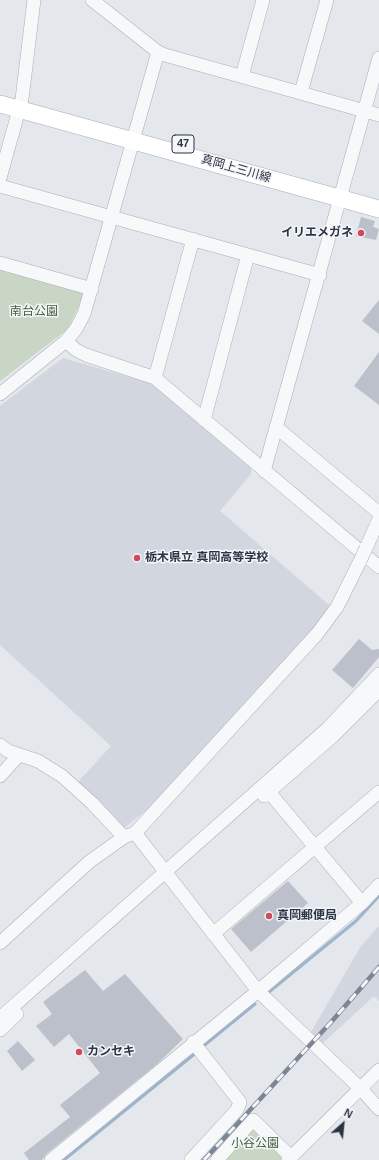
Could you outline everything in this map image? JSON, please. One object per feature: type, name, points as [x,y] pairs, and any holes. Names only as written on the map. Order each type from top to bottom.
[{"type":"main road","name":"真岡上三川線","points":[[0,93],[21,104],[134,136],[342,193],[379,198]]},
{"type":"main road","name":"真岡上三川線","points":[[0,104],[21,104]]},
{"type":"main road","name":"真岡上三川線","points":[[342,193],[379,209]]},
{"type":"street","points":[[0,178],[21,104],[33,0]]},
{"type":"street","points":[[92,0],[158,52],[379,115]]},
{"type":"street","points":[[242,76],[263,0]]},
{"type":"street","points":[[301,92],[327,0]]},
{"type":"street","points":[[0,394],[66,341],[76,329],[84,314],[158,52]]},
{"type":"street","points":[[264,471],[320,275],[379,58]]},
{"type":"street","points":[[0,186],[320,275]]},
{"type":"street","points":[[155,378],[193,239]]},
{"type":"street","points":[[204,420],[248,255]]},
{"type":"street","points":[[0,263],[92,290]]},
{"type":"street","points":[[66,341],[76,350],[86,355],[155,378],[379,567]]},
{"type":"street","points":[[276,427],[379,513]]},
{"type":"street","points":[[0,943],[89,862],[129,835],[318,634],[337,607],[379,519]]},
{"type":"street","points":[[0,1018],[167,875],[269,792],[333,736],[376,688],[379,674]]},
{"type":"street","points":[[0,1030],[328,728],[376,688]]},
{"type":"street","points":[[0,745],[8,751],[38,761],[62,776],[129,835],[167,875],[258,991],[361,1089],[379,1109]]},
{"type":"street","points":[[0,776],[19,755]]},
{"type":"street","points":[[269,792],[362,903]]},
{"type":"street","points":[[213,934],[316,848],[379,792]]},
{"type":"street","points":[[50,1160],[197,1047],[258,991],[362,903],[379,885]]},
{"type":"street","points":[[191,1160],[238,1110],[240,1102],[197,1047]]},
{"type":"street","points":[[217,1160],[254,1120],[289,1159],[379,1070]]},
{"type":"shaded area","name":"栃木県立 真岡高等学校","points":[[63,358],[153,384],[251,468],[251,474],[220,511],[329,605],[314,630],[149,808],[124,828],[78,782],[111,746],[0,645],[0,406]]},
{"type":"shaded area","points":[[379,926],[379,1001],[374,996],[323,1043],[311,1032],[361,946]]},
{"type":"green space","name":"南台公園","points":[[0,267],[81,289],[84,295],[68,329],[0,381]]},
{"type":"green space","name":"小谷公園","points":[[253,1120],[288,1160],[217,1160]]},
{"type":"building","points":[[361,217],[375,221],[373,227],[379,229],[376,240],[356,236]]},
{"type":"building","points":[[379,300],[379,334],[362,321]]},
{"type":"building","points":[[379,352],[379,405],[354,386]]},
{"type":"building","points":[[359,639],[372,650],[379,649],[379,657],[353,688],[332,670]]},
{"type":"building","name":"真岡郵便局","points":[[288,881],[308,903],[251,952],[231,929]]},
{"type":"building","points":[[85,970],[103,991],[125,974],[183,1039],[157,1064],[46,1154],[42,1160],[29,1160],[24,1153],[70,1117],[60,1105],[100,1073],[69,1034],[54,1047],[36,1026],[52,1014],[43,1002]]},
{"type":"building","points":[[18,1041],[35,1060],[22,1071],[7,1051]]},
{"type":"waterway","points":[[269,992],[356,921],[379,896]]},
{"type":"waterway","points":[[201,1048],[255,1004]]},
{"type":"waterway","points":[[64,1160],[197,1052]]},
{"type":"railway","points":[[204,1160],[333,1020],[379,967]]},
{"type":"place","name":"イリエメガネ","points":[[361,233]]},
{"type":"place","name":"栃木県立 真岡高等学校","points":[[137,558]]},
{"type":"place","name":"真岡郵便局","points":[[269,916]]},
{"type":"place","name":"カンセキ","points":[[79,1052]]}]
